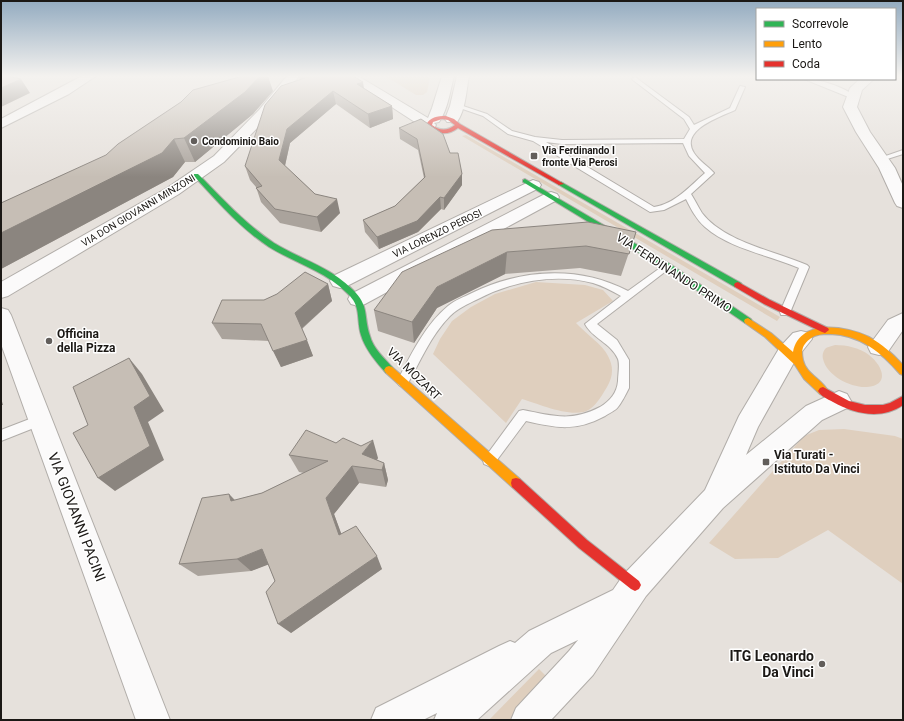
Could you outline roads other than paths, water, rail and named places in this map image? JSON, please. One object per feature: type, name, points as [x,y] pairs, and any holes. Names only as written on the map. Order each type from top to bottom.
[{"type":"street","points":[[1,124],[29,110]]},
{"type":"street","name":"VIA DON GIOVANNI MINZONI","points":[[1,291],[172,191],[196,175],[219,159],[266,110]]},
{"type":"street","name":"VIA FERDINANDO PRIMO","points":[[424,110],[436,115]]},
{"type":"street","name":"VIA FERDINANDO PRIMO","points":[[427,110],[785,312],[825,330]]},
{"type":"street","points":[[437,110],[433,130],[441,132],[452,138]]},
{"type":"street","points":[[436,115],[448,110]]},
{"type":"street","points":[[851,110],[887,168],[903,203]]},
{"type":"street","points":[[436,115],[450,131],[441,132]]},
{"type":"street","name":"VIA FERDINANDO PRIMO","points":[[514,174],[666,266],[768,335],[795,351],[806,376],[820,389],[839,400],[860,408],[879,410]]},
{"type":"street","points":[[196,175],[248,228],[274,246],[340,282],[358,299]]},
{"type":"street","name":"VIA LORENZO PEROSI","points":[[340,282],[533,186]]},
{"type":"street","name":"VIA LORENZO PEROSI","points":[[358,299],[551,197]]},
{"type":"street","name":"VIA MOZART","points":[[358,299],[363,306],[364,330],[370,346],[388,369],[583,544],[631,592]]},
{"type":"street","name":"VIA GIOVANNI PACINI","points":[[1,315],[153,720]]},
{"type":"street","points":[[879,347],[895,325],[903,321]]},
{"type":"street","points":[[714,499],[748,423],[795,351],[811,333],[825,330],[843,332],[861,338],[879,347],[894,359],[903,372]]},
{"type":"street","points":[[528,720],[581,663],[631,592],[714,499],[814,413],[839,400]]},
{"type":"street","points":[[879,410],[895,407],[903,400]]},
{"type":"street","points":[[879,410],[891,416]]},
{"type":"street","points":[[388,720],[540,642],[631,592]]},
{"type":"street","points":[[451,720],[540,642]]},
{"type":"lane","points":[[468,110],[485,115],[510,133],[535,139],[562,142],[687,141]]},
{"type":"lane","points":[[676,110],[687,118],[693,129]]},
{"type":"lane","points":[[535,139],[653,210],[660,210],[688,194],[692,188],[710,173],[693,156],[689,149],[687,141],[693,129],[712,118],[731,110]]},
{"type":"lane","points":[[881,159],[903,152]]},
{"type":"lane","points":[[688,194],[700,216],[711,228],[728,238],[786,258],[804,267],[785,312]]},
{"type":"lane","points":[[489,460],[523,415],[555,422],[576,422],[595,415],[613,405],[623,388],[624,360],[614,343],[590,324],[666,266]]},
{"type":"lane","points":[[403,382],[432,331],[451,308],[479,293],[510,280],[538,276],[584,278],[616,288],[628,295]]},
{"type":"lane","points":[[1,436],[40,420]]},
{"type":"place","name":"Condominio Baio","points":[[194,141]]},
{"type":"place","name":"Via Ferdinando I fronte Via Perosi","points":[[534,156]]},
{"type":"place","name":"Officina della Pizza","points":[[49,341]]},
{"type":"place","name":"Via Turati - Istituto Da Vinci","points":[[766,462]]},
{"type":"place","name":"ITG Leonardo Da Vinci","points":[[822,664]]}]
